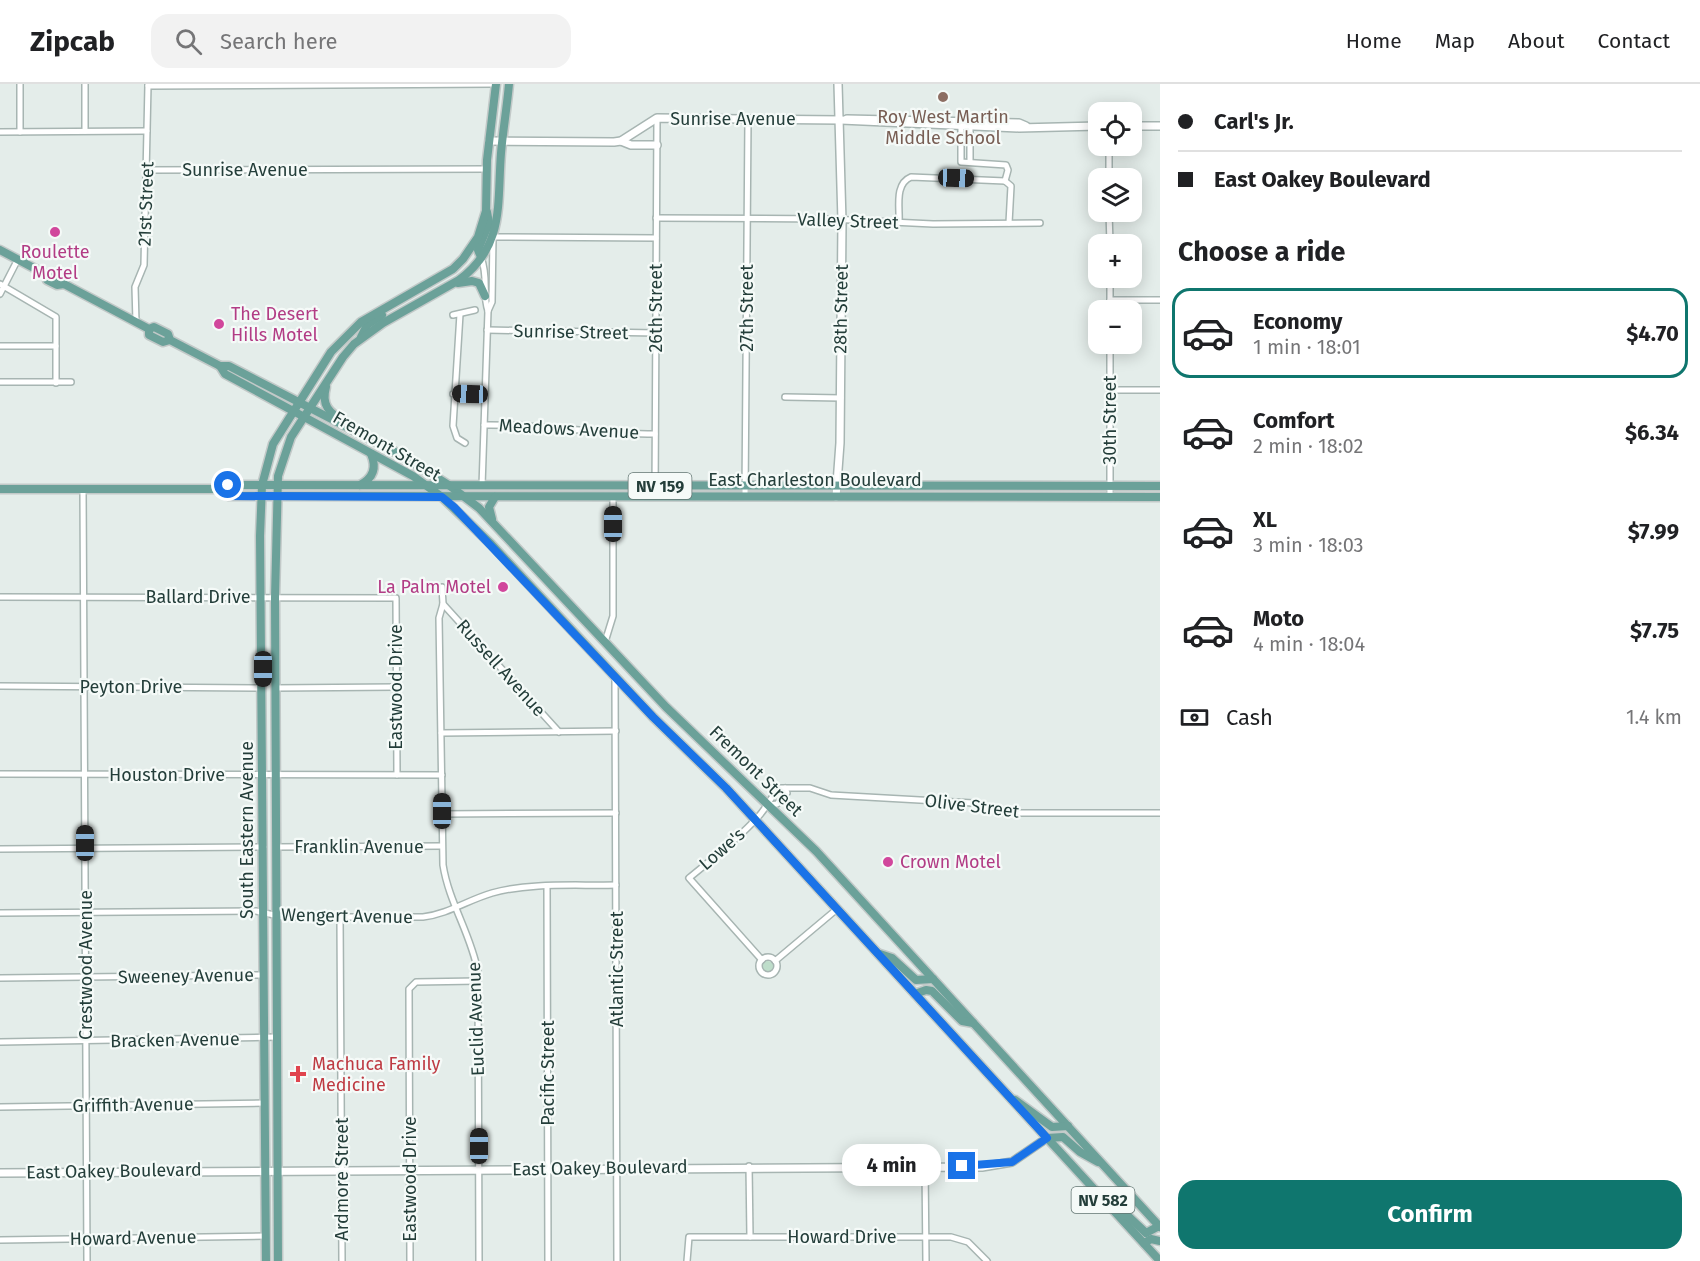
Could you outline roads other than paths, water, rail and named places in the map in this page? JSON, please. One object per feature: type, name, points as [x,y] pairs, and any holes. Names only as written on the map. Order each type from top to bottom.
[{"type":"main road","points":[[410,294],[464,259],[481,231],[486,206],[495,84]]},
{"type":"main road","points":[[361,338],[452,285],[466,275],[482,257],[493,237],[498,217],[502,142],[509,84]]},
{"type":"main road","points":[[482,257],[478,250],[489,223],[486,206]]},
{"type":"main road","name":"Fremont Street","points":[[0,250],[47,275],[47,280],[57,285],[64,284],[148,329],[154,327],[168,334],[170,340],[220,366],[225,374],[306,413],[426,485],[442,497],[491,544],[615,678],[756,820],[1160,1261]]},
{"type":"main road","points":[[452,285],[475,281],[482,285],[485,296]]},
{"type":"main road","name":"South Eastern Avenue","points":[[278,1261],[275,598],[278,485],[285,448],[331,375],[361,338],[368,325],[410,294]]},
{"type":"main road","name":"South Eastern Avenue","points":[[266,1261],[262,485],[273,444],[342,338],[362,322],[410,294]]},
{"type":"main road","points":[[331,375],[325,392],[326,405],[331,413],[350,424],[356,431]]},
{"type":"main road","name":"Fremont Street","points":[[306,413],[356,431],[450,486],[494,522],[666,707],[769,805],[933,979],[1159,1226]]},
{"type":"main road","points":[[360,485],[372,476],[374,465],[371,453]]},
{"type":"main road","name":"East Charleston Boulevard","points":[[0,489],[219,489],[228,485],[1160,486]]},
{"type":"main road","points":[[946,497],[963,486],[983,497]]},
{"type":"main road","name":"East Charleston Boulevard","points":[[219,489],[228,496],[1160,497]]},
{"type":"main road","points":[[494,522],[489,507],[495,497]]},
{"type":"main road","points":[[879,954],[892,958],[916,980],[933,979]]},
{"type":"main road","points":[[915,994],[932,991],[962,1021],[973,1023]]},
{"type":"main road","points":[[1012,1099],[1019,1101],[1052,1127],[1068,1126]]},
{"type":"main road","points":[[1047,1138],[1063,1137],[1087,1156],[1103,1164]]},
{"type":"main road","points":[[1115,1212],[1129,1217],[1146,1233],[1159,1226]]},
{"type":"main road","points":[[1144,1243],[1151,1239],[1160,1241]]},
{"type":"street","points":[[21,84],[21,132]]},
{"type":"street","points":[[85,84],[85,131]]},
{"type":"street","points":[[148,85],[495,84]]},
{"type":"street","name":"28th Street","points":[[836,497],[841,398],[840,84]]},
{"type":"street","name":"21st Street","points":[[136,322],[135,287],[144,263],[148,85]]},
{"type":"street","name":"Sunrise Avenue","points":[[621,141],[657,118],[1088,126]]},
{"type":"street","name":"26th Street","points":[[655,497],[657,118]]},
{"type":"street","name":"27th Street","points":[[745,497],[747,487],[748,119]]},
{"type":"street","points":[[961,124],[961,162],[1006,165],[1008,170],[1005,181]]},
{"type":"street","points":[[970,124],[970,162]]},
{"type":"street","points":[[1142,126],[1160,126]]},
{"type":"street","points":[[0,132],[147,131]]},
{"type":"street","points":[[489,141],[621,141],[631,145],[657,145]]},
{"type":"street","name":"Sunrise Avenue","points":[[147,170],[487,169]]},
{"type":"street","points":[[899,222],[900,188],[906,179],[915,177],[1005,181],[1011,186],[1009,223]]},
{"type":"street","name":"Valley Street","points":[[656,218],[1040,223]]},
{"type":"street","points":[[488,311],[492,302],[493,237],[656,238]]},
{"type":"street","points":[[482,257],[486,275],[485,296],[488,311],[482,486]]},
{"type":"street","points":[[0,294],[2,285],[18,260]]},
{"type":"street","points":[[2,285],[56,317],[56,383]]},
{"type":"street","points":[[1110,288],[1110,300]]},
{"type":"street","points":[[1142,300],[1160,300]]},
{"type":"street","points":[[453,315],[475,310]]},
{"type":"street","points":[[460,314],[453,394],[454,433],[465,443]]},
{"type":"street","name":"Sunrise Street","points":[[487,330],[656,333]]},
{"type":"street","points":[[0,346],[56,346]]},
{"type":"street","name":"30th Street","points":[[1110,354],[1110,497]]},
{"type":"street","points":[[0,382],[71,382]]},
{"type":"street","points":[[1111,390],[1160,390]]},
{"type":"street","points":[[453,394],[485,394]]},
{"type":"street","points":[[784,397],[841,398]]},
{"type":"street","name":"Meadows Avenue","points":[[484,425],[547,426],[569,431],[655,434]]},
{"type":"street","name":"Crestwood Avenue","points":[[83,489],[87,1261]]},
{"type":"street","points":[[605,642],[613,616],[613,497]]},
{"type":"street","name":"Euclid Avenue","points":[[442,587],[443,604],[439,618],[442,846],[446,887],[474,952],[478,981],[479,1261]]},
{"type":"street","name":"Ballard Drive","points":[[0,597],[396,598]]},
{"type":"street","name":"Eastwood Drive","points":[[396,598],[397,775]]},
{"type":"street","name":"Russell Avenue","points":[[443,604],[559,732]]},
{"type":"street","name":"Atlantic Street","points":[[615,678],[617,1261]]},
{"type":"street","name":"Peyton Drive","points":[[0,686],[263,688]]},
{"type":"street","points":[[275,688],[396,687]]},
{"type":"street","points":[[441,733],[616,731]]},
{"type":"street","name":"Houston Drive","points":[[0,774],[442,775]]},
{"type":"street","name":"Olive Street","points":[[756,820],[780,788],[810,788],[831,795],[973,803],[1005,813],[1160,813]]},
{"type":"street","points":[[442,814],[616,813]]},
{"type":"street","name":"Lowe's","points":[[756,820],[689,878],[762,960]]},
{"type":"street","name":"Franklin Avenue","points":[[276,847],[442,846]]},
{"type":"street","points":[[0,849],[264,847]]},
{"type":"street","name":"Wengert Avenue","points":[[0,913],[264,913],[276,916],[423,917],[455,908],[493,893],[547,886],[616,885]]},
{"type":"street","name":"Pacific Street","points":[[547,886],[549,1261]]},
{"type":"street","points":[[775,961],[837,909]]},
{"type":"street","name":"Ardmore Street","points":[[340,917],[342,1261]]},
{"type":"street","points":[[768,957],[775,961],[777,967],[775,972],[766,975],[760,969],[762,960],[768,957]]},
{"type":"street","name":"Sweeney Avenue","points":[[0,978],[264,975]]},
{"type":"street","name":"Eastwood Drive","points":[[410,1261],[409,989],[416,982],[478,981]]},
{"type":"street","name":"Bracken Avenue","points":[[0,1042],[277,1037]]},
{"type":"street","name":"Griffith Avenue","points":[[0,1107],[265,1103]]},
{"type":"street","name":"East Oakey Boulevard","points":[[0,1173],[748,1166],[982,1167],[1012,1162],[1047,1138]]},
{"type":"street","points":[[748,1166],[750,1237]]},
{"type":"street","points":[[925,1166],[926,1261]]},
{"type":"street","name":"Howard Avenue","points":[[0,1240],[266,1236]]},
{"type":"street","name":"Howard Drive","points":[[687,1261],[689,1238],[951,1237],[968,1242],[987,1261]]},
{"type":"place","name":"Roy West Martin Middle School","points":[[943,97]]},
{"type":"place","name":"Roulette Motel","points":[[55,232]]},
{"type":"place","name":"The Desert Hills Motel","points":[[219,324]]},
{"type":"place","name":"La Palm Motel","points":[[503,587]]},
{"type":"place","name":"Crown Motel","points":[[888,862]]},
{"type":"place","name":"Machuca Family Medicine","points":[[298,1074]]}]
